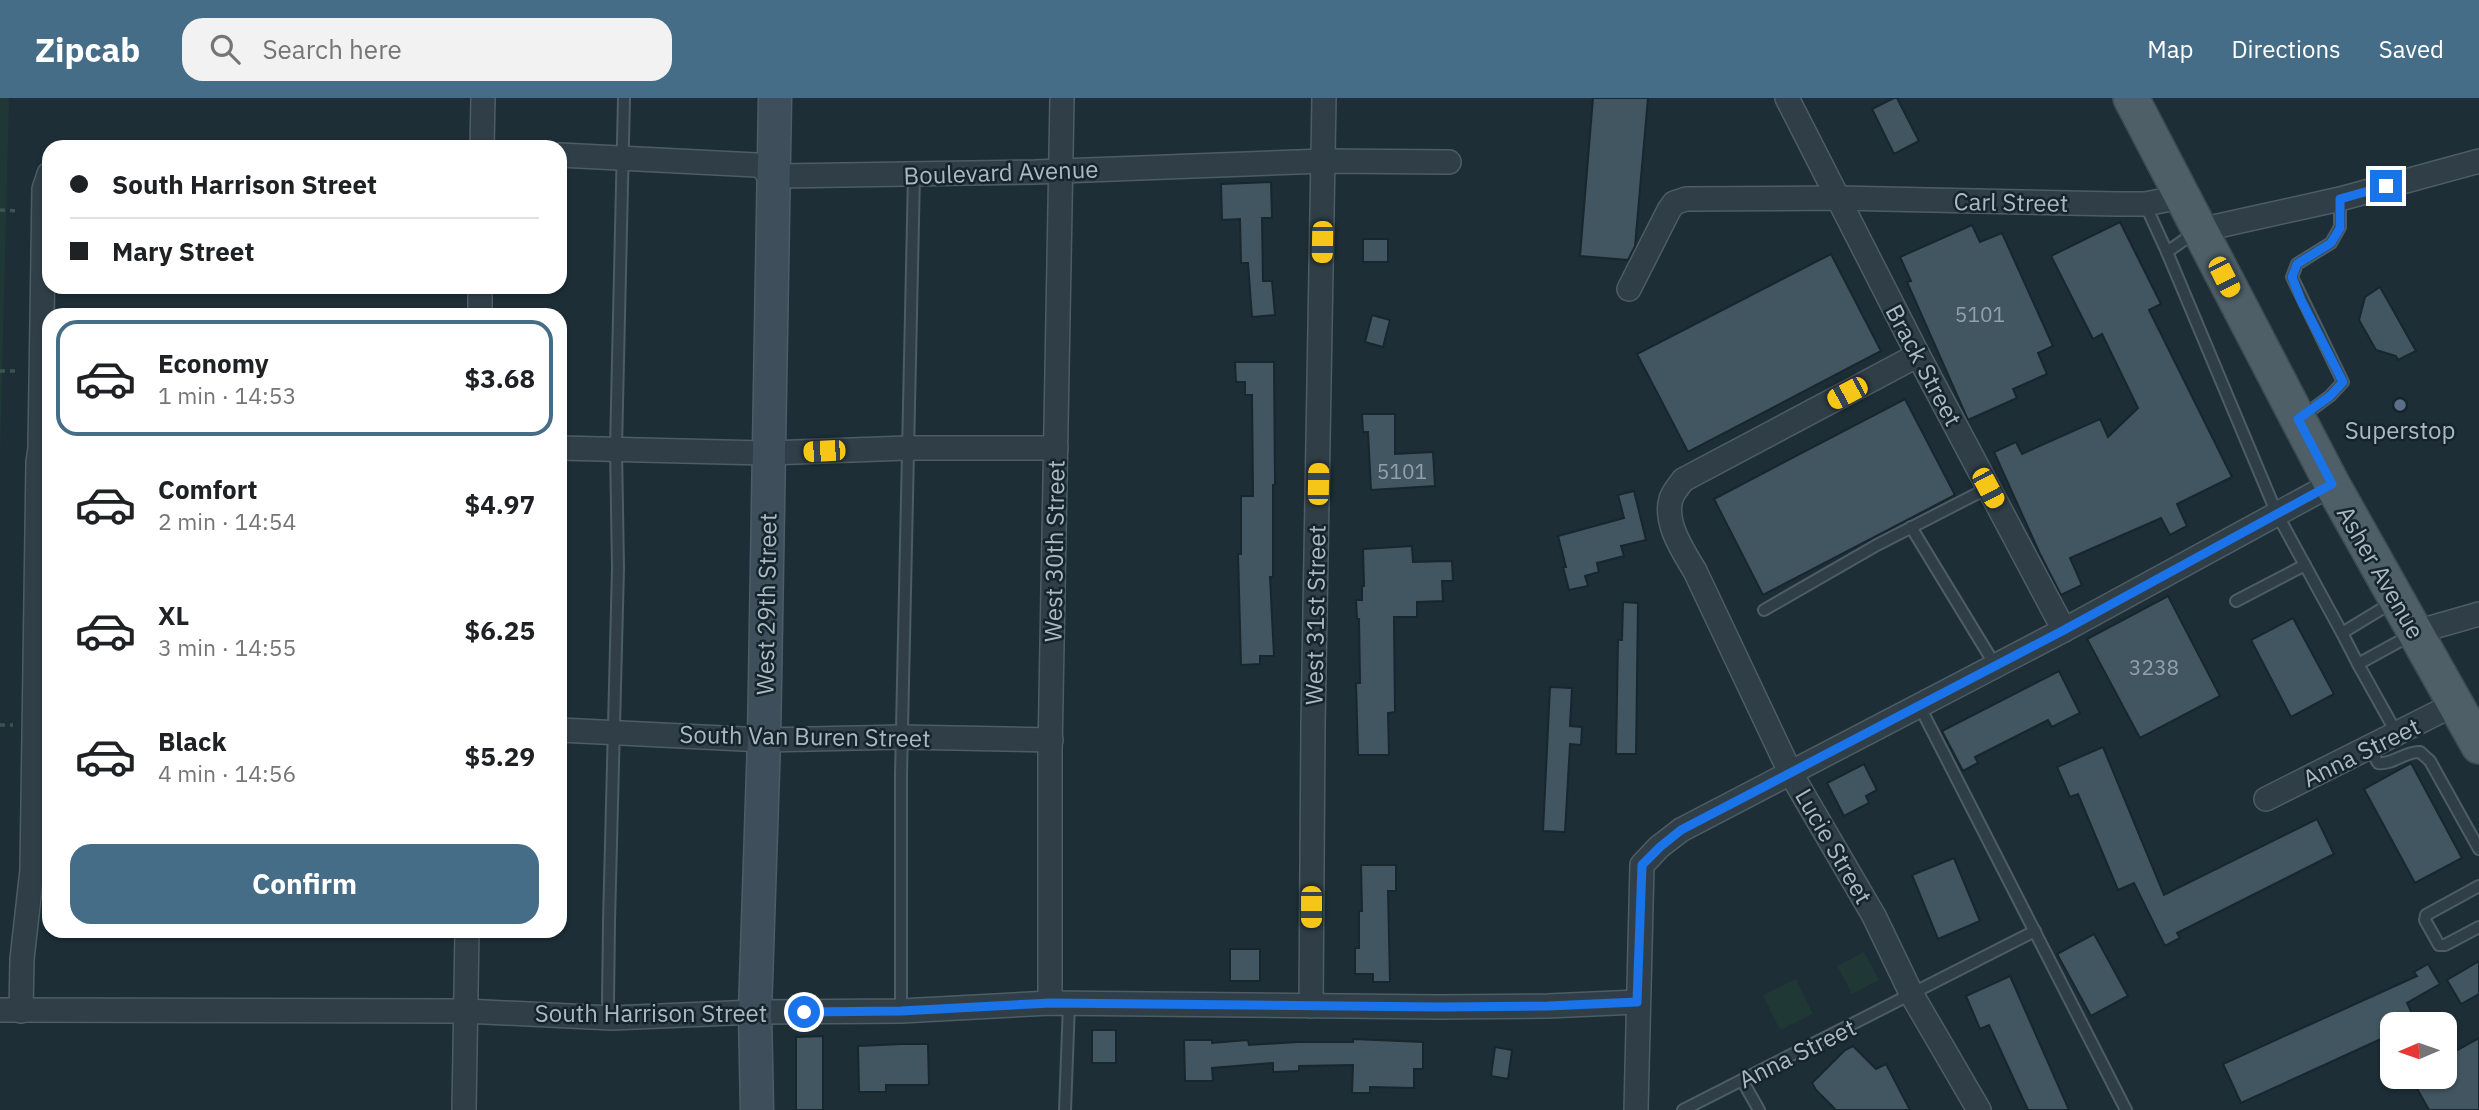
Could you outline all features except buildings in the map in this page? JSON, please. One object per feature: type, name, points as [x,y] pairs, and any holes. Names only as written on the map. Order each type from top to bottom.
[{"type":"main road","name":"Asher Avenue","points":[[2131,98],[2332,484],[2479,746]]},
{"type":"street","points":[[482,140],[483,98]]},
{"type":"street","name":"West 29th Street","points":[[757,1110],[755,1012],[764,740],[775,98]]},
{"type":"street","name":"West 30th Street","points":[[1060,1003],[1051,740],[1062,98]]},
{"type":"street","name":"West 31st Street","points":[[1311,1006],[1324,98]]},
{"type":"street","name":"Brack Street","points":[[1787,98],[1918,355],[2064,630]]},
{"type":"street","points":[[567,155],[756,165],[762,167],[773,180]]},
{"type":"street","points":[[2200,230],[2340,199],[2479,160]]},
{"type":"street","name":"Boulevard Avenue","points":[[773,180],[780,176],[914,175],[1324,161],[1448,162]]},
{"type":"street","name":"Carl Street","points":[[1629,289],[1674,203],[1686,199],[1838,198],[2145,204],[2182,197]]},
{"type":"street","name":"Lucie Street","points":[[1918,355],[1683,480],[1671,500],[1670,511],[1673,528],[1790,772],[1874,916],[1912,995],[1979,1110]]},
{"type":"street","points":[[567,448],[769,453],[1056,447]]},
{"type":"street","points":[[1636,1110],[1642,865],[1651,856],[1681,830],[2064,630],[2332,484]]},
{"type":"street","points":[[11,1010],[36,870],[33,721],[42,601]]},
{"type":"street","points":[[2416,632],[2479,614]]},
{"type":"street","name":"Anna Street","points":[[2266,799],[2455,704]]},
{"type":"street","name":"South Van Buren Street","points":[[567,730],[764,740],[902,737],[1051,740]]},
{"type":"street","points":[[464,1110],[467,938]]},
{"type":"street","name":"South Harrison Street","points":[[11,1010],[465,1011],[612,1018],[755,1012],[901,1011],[1060,1003],[1548,1006],[1637,1002]]},
{"type":"lane","points":[[612,1018],[608,1002],[608,922],[618,568],[616,448],[624,98]]},
{"type":"lane","points":[[901,1011],[902,737],[914,175]]},
{"type":"lane","points":[[2298,419],[2330,396],[2343,382],[2292,277],[2297,264],[2331,243],[2340,228],[2340,199]]},
{"type":"lane","points":[[2145,204],[2277,514],[2397,734]]},
{"type":"lane","points":[[2167,252],[2200,230]]},
{"type":"lane","points":[[1765,610],[1810,582],[1988,488]]},
{"type":"lane","points":[[1911,527],[1995,665]]},
{"type":"lane","points":[[2236,601],[2305,565]]},
{"type":"lane","points":[[2342,633],[2398,599]]},
{"type":"lane","points":[[2358,664],[2416,632]]},
{"type":"lane","points":[[1919,705],[2126,1110]]},
{"type":"lane","points":[[2370,748],[2378,762],[2385,764],[2411,752],[2420,752],[2430,761],[2475,833],[2479,849]]},
{"type":"lane","points":[[2479,886],[2426,915],[2425,920],[2439,945],[2445,945],[2479,927]]},
{"type":"lane","name":"Anna Street","points":[[1683,1110],[1701,1106],[1742,1080],[2035,931]]},
{"type":"lane","name":"West 30th Street","points":[[1060,1003],[1065,1110]]},
{"type":"lane","points":[[1742,1080],[1759,1110]]},
{"type":"path","points":[[0,210],[20,211]]},
{"type":"path","points":[[0,371],[16,371]]},
{"type":"path","points":[[0,725],[33,721]]},
{"type":"green space","points":[[0,98],[9,98],[0,456]]},
{"type":"green space","points":[[1864,952],[1879,980],[1852,994],[1837,966]]},
{"type":"green space","points":[[1796,979],[1813,1014],[1780,1030],[1763,995]]},
{"type":"place","name":"Superstop","points":[[2400,405]]},
{"type":"route","points":[[804,1012],[901,1011],[1051,1003],[1440,1007],[1637,1002],[1642,865],[1681,830],[2064,630],[2332,484],[2298,419],[2330,396],[2343,382],[2292,277],[2297,264],[2331,243],[2340,228],[2340,199],[2386,186]]}]
